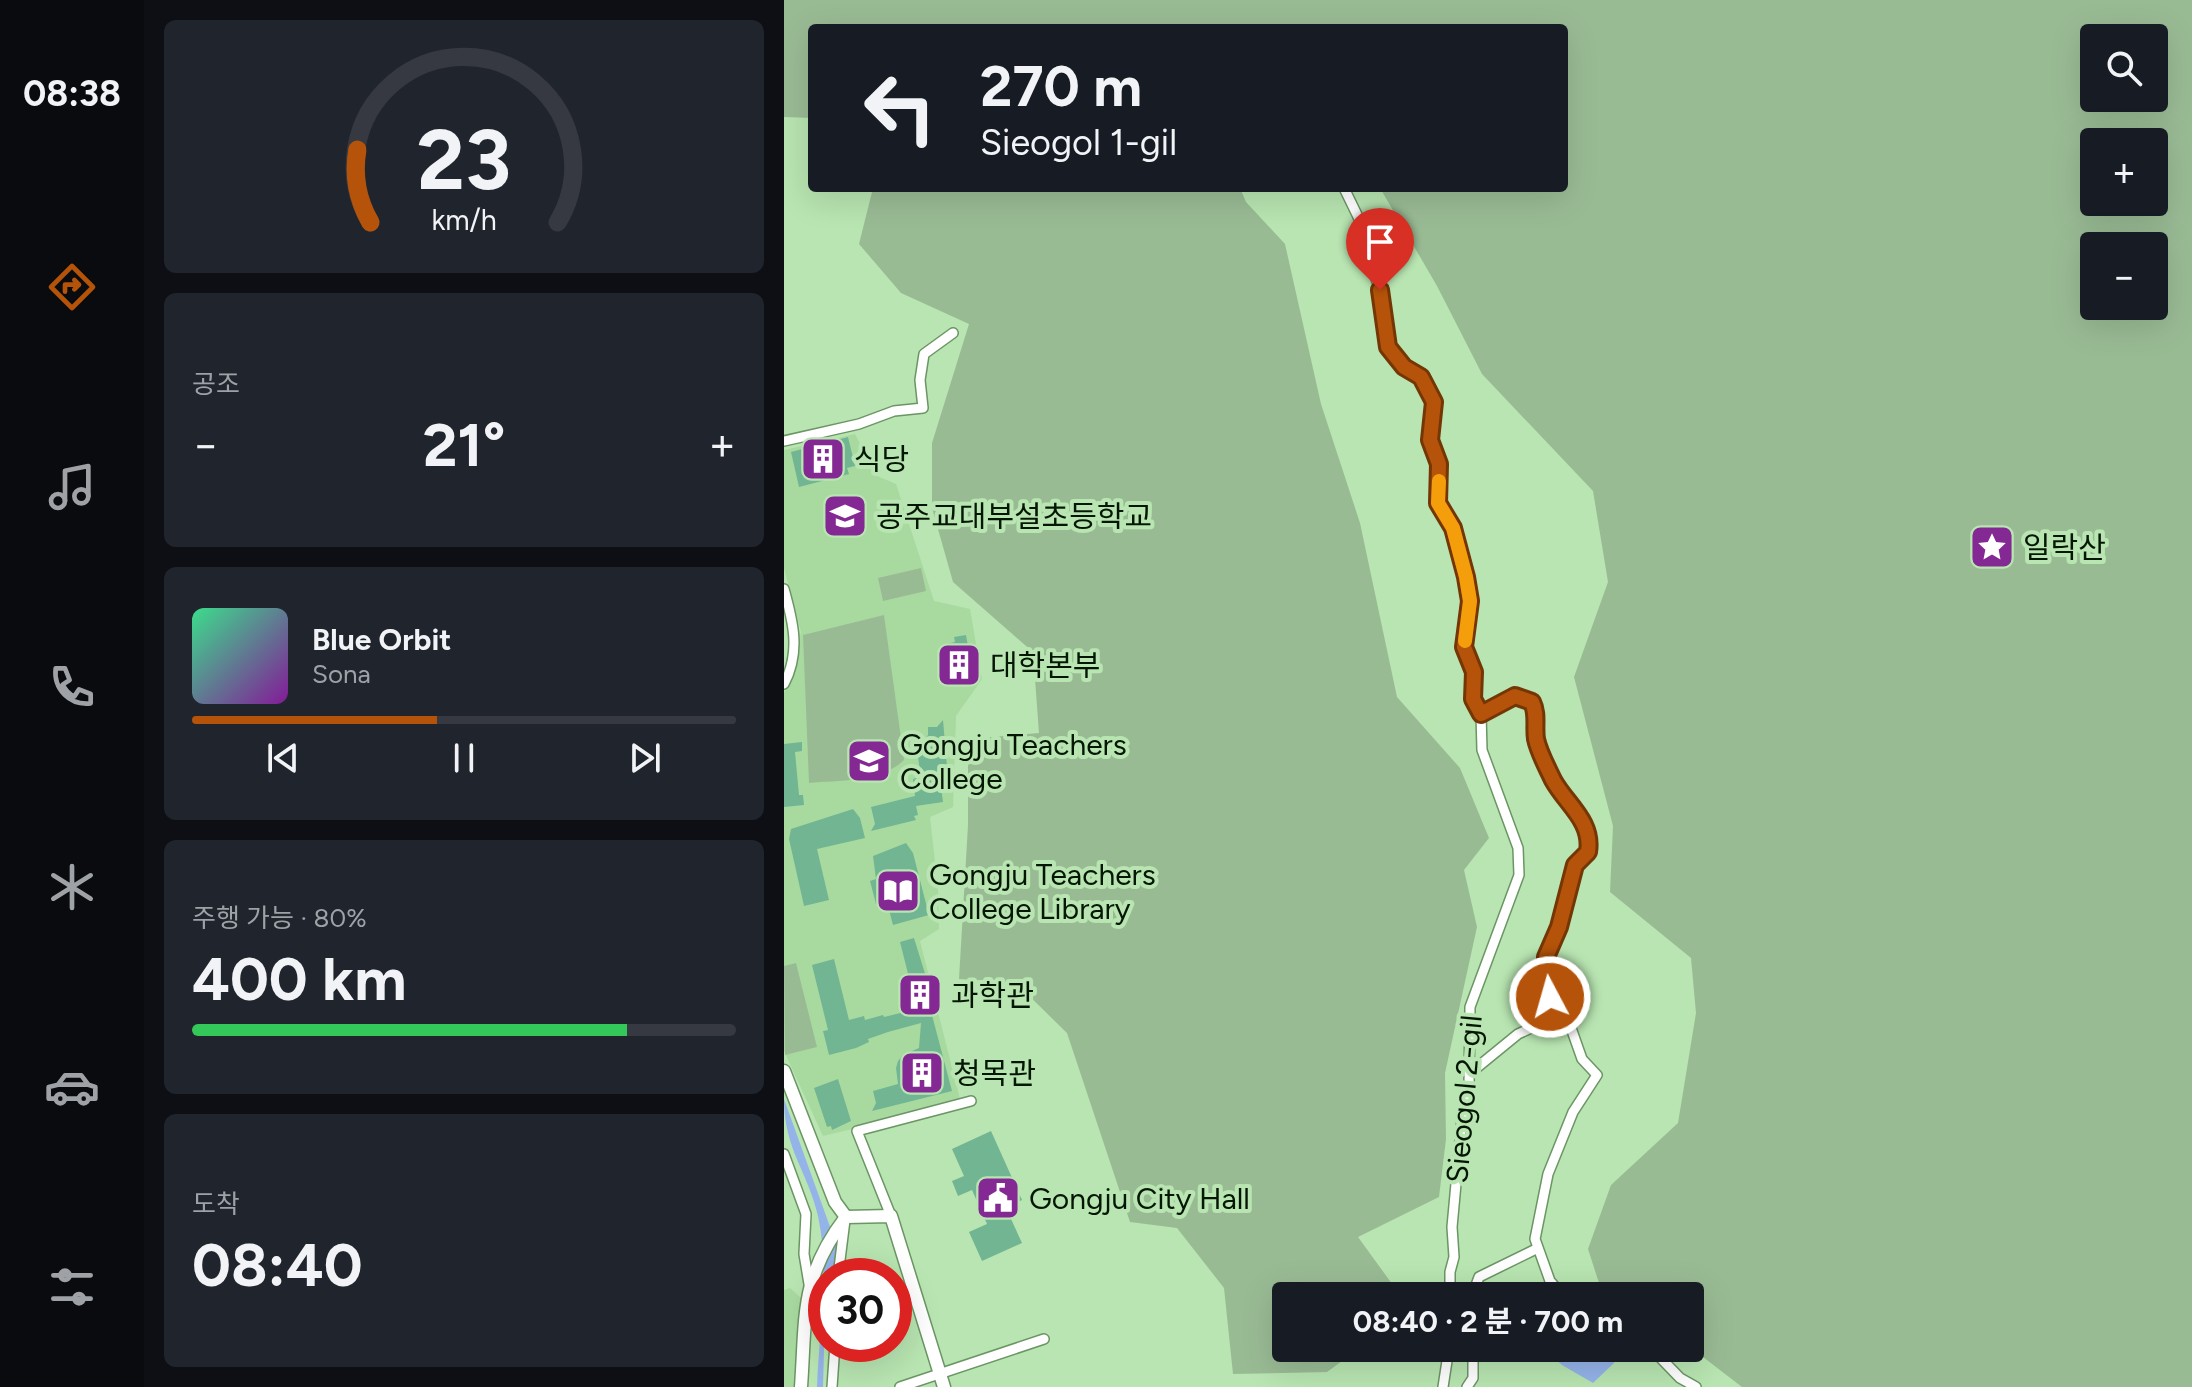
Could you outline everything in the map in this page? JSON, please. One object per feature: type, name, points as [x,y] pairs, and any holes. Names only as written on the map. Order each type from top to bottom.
[{"type":"main road","points":[[784,1071],[835,1202],[846,1217]]},
{"type":"main road","points":[[846,1217],[891,1216],[942,1381]]},
{"type":"main road","points":[[819,1258],[846,1217]]},
{"type":"main road","points":[[801,1387],[808,1297]]},
{"type":"street","name":"Sieogol 2-gil","points":[[1346,192],[1362,225],[1367,254],[1380,290],[1388,347],[1404,367],[1421,377],[1434,402],[1430,440],[1439,464],[1438,503],[1453,528],[1470,601],[1464,647],[1474,672],[1473,699],[1481,714],[1486,764],[1511,828],[1520,864],[1498,936],[1470,1007],[1469,1074],[1463,1108],[1452,1227],[1454,1257],[1449,1282]]},
{"type":"street","points":[[784,441],[859,424],[894,411],[923,408],[920,380],[924,354],[953,333]]},
{"type":"street","points":[[784,589],[799,628],[791,672],[784,684]]},
{"type":"street","points":[[1481,714],[1515,696],[1532,702],[1537,741],[1546,765],[1588,833],[1588,852],[1575,865],[1559,927],[1546,957],[1555,1017]]},
{"type":"street","points":[[1469,1074],[1518,1034],[1555,1017]]},
{"type":"street","points":[[1551,1282],[1536,1249],[1548,1174],[1573,1112],[1597,1075],[1582,1059],[1570,1025],[1555,1017]]},
{"type":"street","points":[[891,1216],[857,1131],[971,1101]]},
{"type":"street","points":[[784,1154],[806,1214],[804,1254],[808,1278]]},
{"type":"street","points":[[840,1258],[846,1217]]},
{"type":"street","points":[[1477,1282],[1479,1277],[1536,1249]]},
{"type":"street","points":[[900,1387],[942,1381],[1044,1339]]},
{"type":"street","points":[[832,1387],[834,1362]]},
{"type":"street","points":[[1443,1387],[1447,1362]]},
{"type":"street","points":[[1467,1387],[1473,1378],[1473,1362]]},
{"type":"street","points":[[1664,1362],[1684,1383],[1696,1387]]},
{"type":"shaded area","points":[[784,0],[2192,0],[2192,1387],[1742,1387],[1704,1358],[1704,1282],[1599,1282],[1588,1249],[1611,1185],[1678,1123],[1696,1013],[1691,958],[1610,892],[1613,826],[1574,677],[1608,582],[1593,491],[1482,374],[1437,286],[1382,192],[1568,192],[1568,24],[808,24],[808,118],[784,117]]},
{"type":"shaded area","points":[[872,192],[1242,192],[1246,202],[1285,244],[1321,404],[1360,523],[1397,697],[1460,768],[1489,838],[1464,870],[1477,927],[1445,1073],[1446,1139],[1439,1197],[1358,1237],[1391,1282],[1272,1282],[1272,1362],[1341,1362],[1327,1372],[1233,1374],[1224,1288],[1177,1228],[1130,1222],[1067,1033],[1016,983],[959,979],[968,825],[968,739],[1039,733],[1033,652],[953,582],[932,508],[932,443],[969,324],[901,293],[859,244]]},
{"type":"shaded area","name":"Gongju Teachers College","points":[[855,434],[877,476],[896,484],[934,601],[970,609],[982,679],[956,716],[953,807],[930,817],[939,929],[920,941],[961,1103],[823,1136],[784,1051],[784,693],[793,675],[801,632],[784,568],[784,450]]},
{"type":"shaded area","points":[[921,568],[926,591],[883,601],[878,578]]},
{"type":"shaded area","points":[[884,615],[904,760],[872,777],[809,783],[803,635]]},
{"type":"shaded area","points":[[796,963],[817,1047],[785,1055],[784,966]]},
{"type":"shaded area","points":[[790,1288],[803,1300],[796,1387],[784,1387],[784,1290]]},
{"type":"water","points":[[784,1099],[838,1249],[836,1258],[823,1258],[814,1200],[792,1146]]},
{"type":"water","points":[[818,1362],[824,1362],[823,1387],[817,1387]]},
{"type":"water","points":[[1559,1362],[1614,1362],[1593,1383]]},
{"type":"building","name":"식당","points":[[848,437],[855,466],[847,468],[849,474],[799,487],[791,452]]},
{"type":"building","name":"대학본부","points":[[966,635],[974,680],[951,684],[944,649],[947,649],[946,644],[955,642],[954,637]]},
{"type":"building","points":[[943,720],[948,778],[940,780],[943,802],[916,806],[916,820],[871,831],[875,824],[871,807],[915,796],[913,779],[921,777],[917,750],[928,735],[928,727],[937,727]]},
{"type":"building","points":[[802,742],[802,751],[795,752],[799,795],[803,795],[804,805],[784,807],[784,744]]},
{"type":"building","points":[[853,809],[860,818],[865,838],[817,849],[829,900],[804,906],[789,839],[791,829]]},
{"type":"building","name":"Gongju Teachers College Library","points":[[906,843],[913,853],[929,915],[893,925],[888,906],[882,902],[876,904],[870,881],[876,879],[873,856]]},
{"type":"building","points":[[914,938],[927,980],[923,981],[952,1091],[872,1111],[876,1103],[873,1091],[898,1084],[898,1061],[903,1055],[919,1048],[921,1023],[829,1055],[823,1031],[828,1030],[812,965],[834,959],[849,1020],[864,1016],[865,1020],[884,1017],[917,1009],[900,942]]},
{"type":"building","points":[[838,1079],[851,1121],[832,1130],[831,1126],[827,1127],[814,1088]]},
{"type":"building","name":"Gongju City Hall","points":[[991,1131],[1022,1200],[1006,1208],[1022,1243],[982,1261],[969,1232],[987,1224],[972,1190],[958,1196],[952,1181],[964,1176],[952,1149]]},
{"type":"slow traffic","points":[[1439,481],[1438,503],[1453,528],[1470,601],[1465,641]]},
{"type":"place","name":"식당","points":[[823,459]]},
{"type":"place","name":"공주교대부설초등학교","points":[[845,516]]},
{"type":"place","name":"일락산","points":[[1992,547]]},
{"type":"place","name":"대학본부","points":[[959,665]]},
{"type":"place","name":"Gongju Teachers College","points":[[869,761]]},
{"type":"place","name":"Gongju Teachers College Library","points":[[898,891]]},
{"type":"place","name":"과학관","points":[[920,995]]},
{"type":"place","name":"청목관","points":[[922,1073]]},
{"type":"place","name":"Gongju City Hall","points":[[998,1198]]},
{"type":"route","points":[[1380,290],[1388,347],[1404,367],[1421,377],[1434,402],[1430,440],[1440,471],[1438,503],[1453,528],[1470,601],[1464,647],[1474,672],[1473,699],[1481,714],[1515,696],[1532,702],[1537,741],[1546,765],[1556,785],[1578,812],[1588,833],[1588,852],[1575,865],[1559,927],[1546,957],[1552,990],[1550,997]]}]
